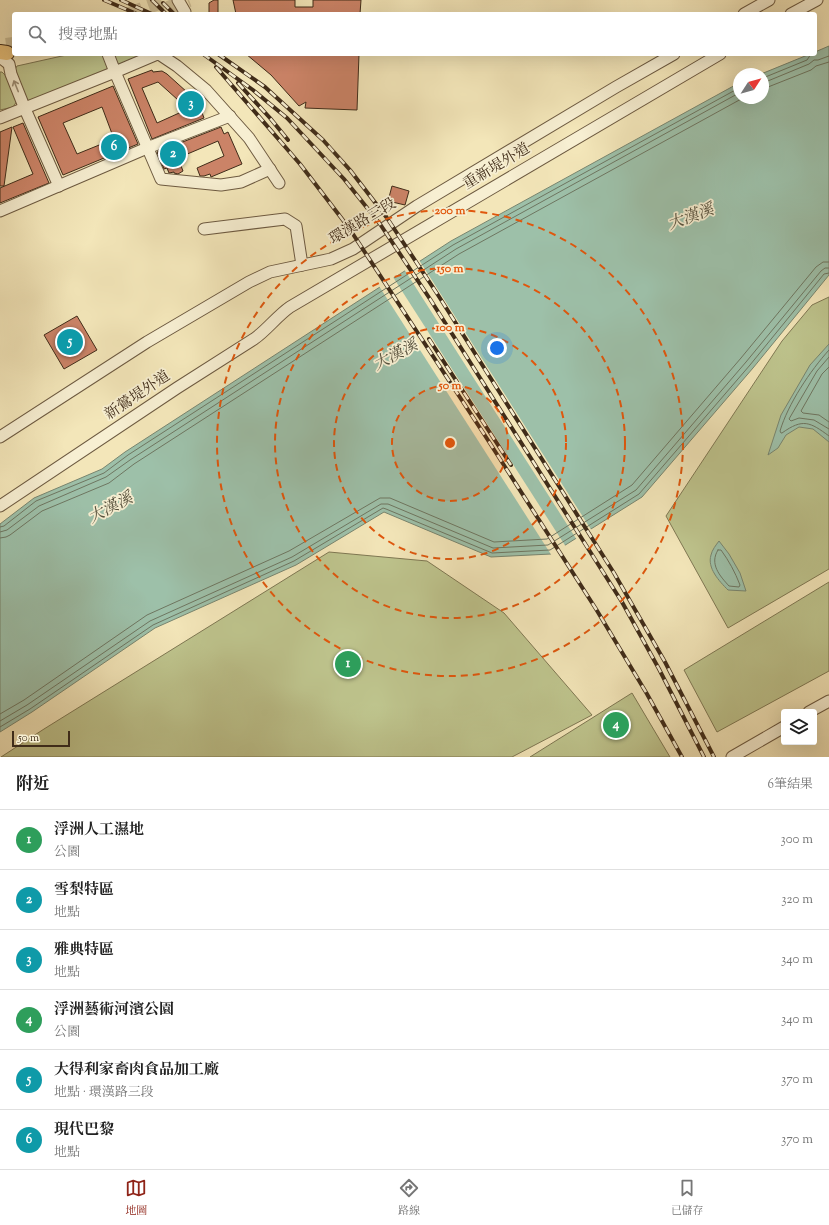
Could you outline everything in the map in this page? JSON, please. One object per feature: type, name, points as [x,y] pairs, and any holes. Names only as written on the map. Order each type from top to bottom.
[{"type":"street","points":[[178,0],[185,12]]},
{"type":"street","points":[[748,12],[769,0]]},
{"type":"street","points":[[795,12],[817,0]]},
{"type":"street","points":[[4,53],[25,109],[59,186]]},
{"type":"street","points":[[109,56],[161,179],[221,186],[241,182],[270,169]]},
{"type":"street","points":[[0,118],[153,56]]},
{"type":"street","points":[[163,56],[206,90],[230,116],[249,138],[279,183]]},
{"type":"street","name":"環漢路三段","points":[[0,437],[147,342],[249,282],[270,272],[331,259],[353,248],[417,206],[670,56]]},
{"type":"street","name":"重新堤外道","points":[[290,307],[717,56]]},
{"type":"street","points":[[0,211],[147,148],[230,116]]},
{"type":"street","points":[[204,229],[286,219],[296,226],[302,265]]},
{"type":"street","name":"新鶯堤外道","points":[[0,506],[171,392],[254,339],[290,307]]},
{"type":"street","points":[[815,709],[829,701]]},
{"type":"street","points":[[732,757],[781,729]]},
{"type":"street","points":[[743,757],[781,729]]},
{"type":"shaded area","points":[[62,56],[104,56],[108,67],[106,72],[32,103],[26,101],[14,71],[17,66]]},
{"type":"shaded area","points":[[113,56],[148,56],[117,67]]},
{"type":"shaded area","points":[[0,72],[5,75],[17,101],[13,107],[0,110]]},
{"type":"shaded area","points":[[829,297],[829,569],[728,628],[666,516],[782,341],[812,305]]},
{"type":"shaded area","points":[[329,552],[427,561],[504,613],[592,715],[512,757],[1,757],[44,729]]},
{"type":"shaded area","points":[[829,582],[829,671],[717,732],[684,670]]},
{"type":"shaded area","points":[[632,693],[670,757],[530,757]]},
{"type":"water","name":"大漢溪","points":[[829,46],[829,275],[753,368],[642,497],[551,554],[491,557],[384,512],[296,565],[155,628],[32,712],[0,732],[0,524],[34,498],[102,469],[125,452],[451,241],[733,86],[733,104],[769,104],[769,71],[805,56],[817,56],[817,51]]},
{"type":"water","points":[[829,344],[829,442],[813,429],[799,427],[786,435],[778,448],[768,455],[781,415],[810,365]]},
{"type":"water","points":[[719,541],[729,554],[740,573],[746,591],[728,590],[721,583],[712,569],[710,560],[712,551]]},
{"type":"pier","points":[[419,260],[592,531],[577,540],[404,269]]},
{"type":"pier","points":[[393,277],[566,547],[552,556],[379,286]]},
{"type":"building","points":[[214,0],[218,0],[218,12],[209,12],[209,3]]},
{"type":"building","points":[[233,0],[295,0],[295,7],[313,7],[313,0],[361,0],[360,12],[236,12]]},
{"type":"building","points":[[248,56],[359,56],[357,110],[305,108],[306,102],[299,106],[271,75]]},
{"type":"building","points":[[152,70],[153,72],[162,71],[198,102],[203,109],[201,110],[204,118],[152,139],[128,79]],"holes":[[[158,82],[188,109],[157,123],[142,88]]]},
{"type":"building","points":[[113,86],[138,144],[63,175],[38,117]],"holes":[[[102,107],[114,139],[77,154],[63,123]]]},
{"type":"building","points":[[23,123],[49,183],[0,203],[0,188],[33,174],[13,127]]},
{"type":"building","points":[[12,127],[4,186],[0,186],[0,132]]},
{"type":"building","points":[[221,127],[224,134],[228,132],[242,164],[211,177],[210,174],[200,176],[197,168],[224,156],[218,141],[178,158],[183,171],[178,174],[174,172],[169,173],[167,168],[164,169],[157,152]]},
{"type":"building","points":[[392,186],[409,191],[405,205],[388,201]]},
{"type":"building","points":[[77,316],[97,350],[64,369],[44,335]]},
{"type":"tunnel","points":[[134,12],[167,0]]},
{"type":"tunnel","points":[[168,8],[189,0]]},
{"type":"tunnel","points":[[6,45],[12,44]]},
{"type":"railway","points":[[104,0],[132,12]]},
{"type":"railway","points":[[121,0],[148,12]]},
{"type":"railway","points":[[152,0],[164,12]]},
{"type":"railway","points":[[163,3],[172,12]]},
{"type":"railway","points":[[206,56],[253,90],[287,118],[344,179],[380,224],[430,299],[622,602],[659,669],[704,757]]},
{"type":"railway","points":[[221,56],[265,87],[323,140],[350,170],[387,218],[438,295],[614,573],[665,662],[714,757]]},
{"type":"railway","points":[[216,67],[300,164],[349,228],[484,434],[596,609],[647,694],[682,757]]},
{"type":"railway","points":[[238,83],[288,140]]},
{"type":"railway","points":[[429,339],[511,465]]},
{"type":"place","name":"雅典特區","points":[[191,104]]},
{"type":"place","name":"現代巴黎","points":[[114,147]]},
{"type":"place","name":"雪梨特區","points":[[173,154]]},
{"type":"place","name":"大得利家畜肉食品加工廠","points":[[70,342]]},
{"type":"place","name":"浮洲人工濕地","points":[[348,664]]},
{"type":"place","name":"浮洲藝術河濱公園","points":[[616,725]]}]
